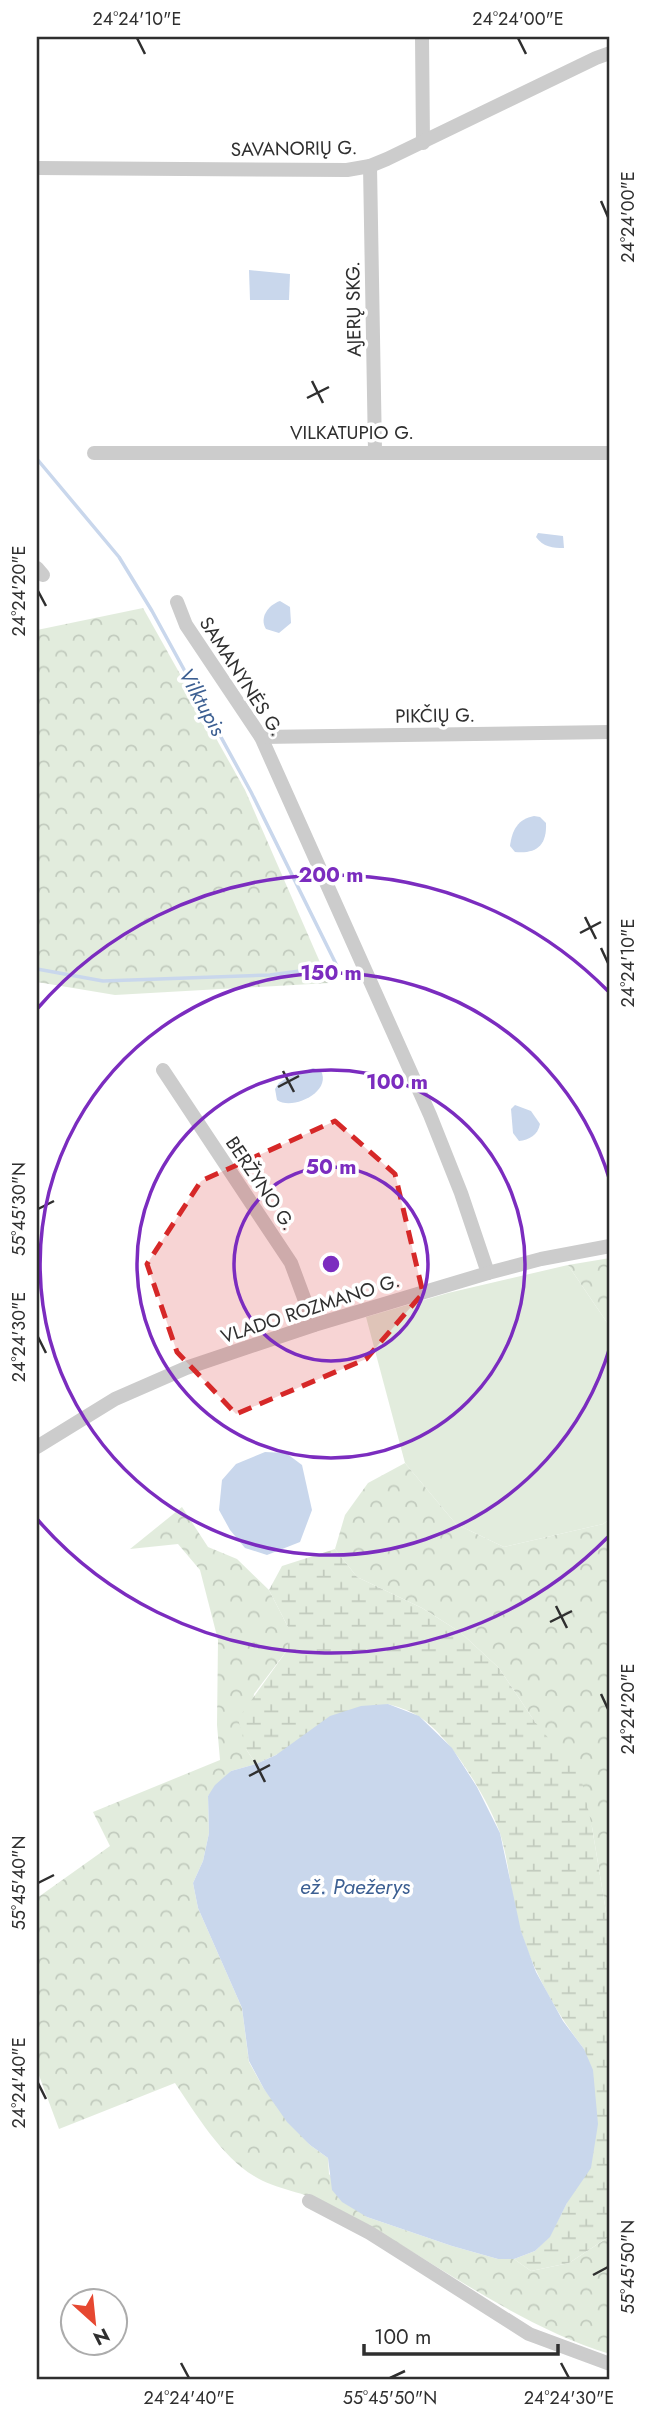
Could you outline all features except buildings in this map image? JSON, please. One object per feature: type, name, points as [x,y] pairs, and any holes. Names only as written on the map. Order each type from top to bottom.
[{"type":"street","points":[[422,37],[422,143]]},
{"type":"street","name":"SAVANORIŲ G.","points":[[37,168],[347,170],[370,166],[610,53]]},
{"type":"street","name":"AJERŲ SKG.","points":[[370,166],[375,451]]},
{"type":"street","name":"VILKATUPIO G.","points":[[94,453],[610,453]]},
{"type":"street","name":"SAMANYNĖS G.","points":[[177,602],[186,625],[261,737],[430,1115],[461,1193],[488,1273]]},
{"type":"street","name":"PIKČIŲ G.","points":[[261,737],[610,732]]},
{"type":"street","name":"BERŽYNO G.","points":[[163,1070],[291,1263],[314,1325]]},
{"type":"street","name":"VLADO ROZMANO G.","points":[[37,1447],[115,1399],[186,1368],[314,1325],[488,1273],[541,1259],[610,1247]]},
{"type":"street","points":[[309,2201],[370,2233],[529,2334],[610,2364]]},
{"type":"highlighted area","points":[[335,1121],[395,1174],[423,1293],[366,1359],[236,1414],[177,1352],[147,1264],[201,1181]]},
{"type":"green space","points":[[143,608],[245,790],[329,983],[115,995],[37,982],[37,630]]},
{"type":"green space","points":[[610,1258],[610,1327],[568,1265]]},
{"type":"green space","points":[[568,1265],[610,1327],[610,1519],[603,1524],[504,1547],[456,1524],[405,1463],[366,1317],[448,1293]]},
{"type":"green space","points":[[405,1463],[456,1524],[504,1547],[603,1524],[610,1519],[610,1936],[592,1827],[535,1722],[499,1668],[460,1632],[422,1608],[357,1577],[335,1549],[345,1515],[368,1483]]},
{"type":"green space","points":[[182,1507],[208,1547],[237,1559],[269,1590],[288,1627],[288,1649],[254,1694],[246,1749],[256,1764],[231,1771],[208,1796],[209,1833],[203,1861],[193,1883],[198,1908],[242,2008],[249,2062],[264,2089],[310,2145],[328,2158],[329,2174],[367,2217],[452,2246],[498,2259],[514,2259],[531,2271],[569,2263],[610,2236],[610,2354],[536,2324],[328,2204],[254,2176],[220,2146],[175,2083],[59,2129],[37,2070],[37,1898],[110,1846],[93,1812],[220,1760],[217,1725],[218,1640],[200,1570],[178,1544],[130,1549]]},
{"type":"green space","points":[[335,1549],[357,1577],[422,1608],[460,1632],[499,1668],[535,1722],[581,1777],[610,1936],[610,2236],[569,2263],[531,2271],[514,2259],[535,2251],[549,2237],[567,2203],[584,2049],[556,2008],[533,1964],[521,1932],[500,1833],[466,1768],[430,1725],[411,1712],[388,1704],[256,1764],[246,1749],[238,1719],[288,1649],[288,1627],[269,1590],[282,1566]]},
{"type":"water","points":[[249,270],[290,274],[289,300],[250,300]]},
{"type":"water","points":[[538,533],[563,536],[564,548],[545,545],[536,537]]},
{"type":"water","points":[[280,601],[290,607],[291,623],[279,633],[266,629],[264,616],[268,609]]},
{"type":"water","points":[[540,817],[546,823],[545,838],[534,850],[515,852],[510,846],[514,830],[524,820]]},
{"type":"water","points":[[313,1068],[321,1071],[323,1079],[316,1092],[309,1098],[292,1103],[277,1100],[275,1089],[279,1083]]},
{"type":"water","points":[[515,1105],[531,1111],[540,1124],[530,1138],[519,1141],[513,1133],[511,1109]]},
{"type":"water","points":[[265,1452],[286,1453],[302,1465],[312,1510],[300,1542],[267,1555],[245,1548],[230,1530],[219,1510],[222,1480],[236,1464]]},
{"type":"water","name":"ež. Paežerys","points":[[388,1704],[419,1716],[452,1748],[477,1787],[500,1833],[521,1931],[536,1972],[563,2021],[584,2049],[593,2070],[598,2124],[591,2168],[567,2203],[550,2237],[535,2251],[514,2259],[498,2259],[452,2246],[367,2217],[342,2202],[332,2190],[328,2158],[310,2145],[287,2122],[249,2061],[242,2008],[198,1908],[193,1883],[203,1861],[209,1833],[208,1796],[215,1785],[231,1771],[276,1755],[330,1716],[361,1706]]},
{"type":"waterway","name":"Vilktupis","points":[[37,459],[119,557],[152,611],[251,792],[337,966],[270,975],[103,981],[37,969]]}]
